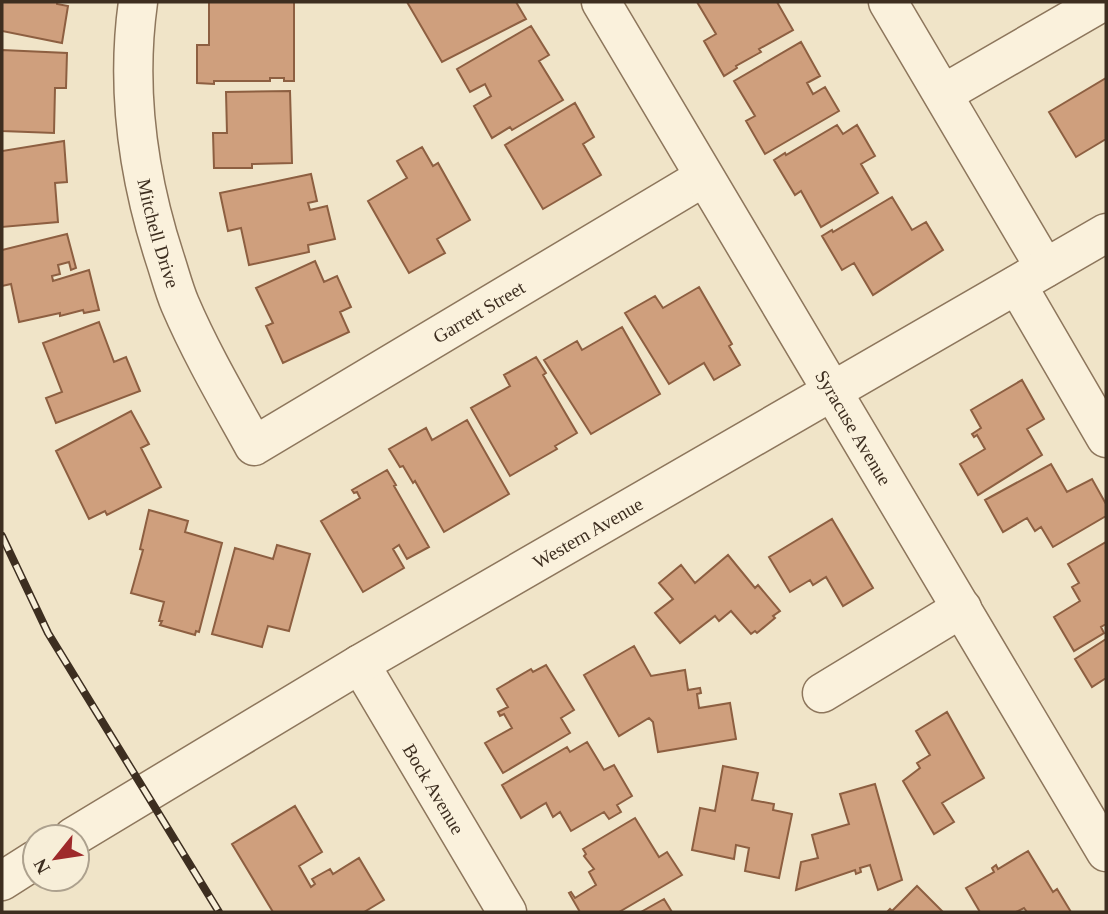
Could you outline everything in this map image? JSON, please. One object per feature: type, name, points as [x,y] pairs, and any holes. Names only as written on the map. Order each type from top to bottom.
[{"type":"street","name":"Mitchell Drive","points":[[138,2],[132,43],[136,134],[155,228],[179,303],[254,446]]},
{"type":"street","name":"Syracuse Avenue","points":[[601,2],[1106,852]]},
{"type":"street","points":[[888,2],[943,94],[1106,438]]},
{"type":"street","points":[[943,94],[1102,2]]},
{"type":"street","name":"Garrett Street","points":[[254,446],[704,177]]},
{"type":"street","name":"Western Avenue","points":[[91,826],[360,664],[1106,233]]},
{"type":"street","points":[[822,693],[962,608]]},
{"type":"street","name":"Bock Avenue","points":[[360,664],[507,912]]},
{"type":"street","points":[[2,881],[21,869]]},
{"type":"building","points":[[2,2],[57,2],[68,6],[62,43],[2,31]]},
{"type":"building","points":[[209,2],[294,2],[294,81],[270,78],[270,81],[197,83],[197,45],[209,45]]},
{"type":"building","points":[[407,2],[516,2],[526,19],[442,62]]},
{"type":"building","points":[[697,2],[777,2],[793,30],[759,49],[761,52],[724,76],[704,41],[716,34]]},
{"type":"building","points":[[531,26],[549,55],[539,61],[563,100],[512,130],[510,127],[492,138],[474,106],[491,96],[485,84],[470,92],[457,69]]},
{"type":"building","points":[[801,42],[820,76],[807,83],[813,94],[825,87],[839,111],[765,154],[746,121],[755,116],[734,81]]},
{"type":"building","points":[[2,50],[67,53],[66,88],[55,88],[54,133],[2,131]]},
{"type":"building","points":[[1106,78],[1106,139],[1076,157],[1049,112]]},
{"type":"building","points":[[290,91],[292,163],[252,164],[252,168],[214,168],[213,133],[227,133],[226,92]]},
{"type":"building","points":[[575,103],[594,137],[583,144],[601,175],[543,209],[505,145]]},
{"type":"building","points":[[837,125],[843,134],[857,125],[875,156],[861,164],[878,193],[821,227],[801,191],[795,195],[774,160]]},
{"type":"building","points":[[64,141],[67,182],[55,183],[58,222],[2,227],[2,151]]},
{"type":"building","points":[[422,147],[433,166],[438,163],[470,220],[437,239],[445,253],[409,273],[368,201],[407,178],[397,161]]},
{"type":"building","points":[[311,174],[317,201],[308,203],[310,210],[327,206],[335,239],[308,245],[309,252],[249,265],[241,228],[228,231],[220,193]]},
{"type":"building","points":[[892,197],[912,230],[926,222],[943,250],[873,295],[854,263],[842,270],[822,236]]},
{"type":"building","points":[[67,234],[76,268],[71,270],[69,262],[58,265],[60,274],[52,276],[53,281],[89,270],[99,310],[84,313],[83,310],[60,316],[60,313],[19,322],[11,284],[2,286],[2,250]]},
{"type":"building","points":[[315,261],[324,282],[337,276],[351,307],[340,312],[349,332],[283,363],[266,326],[273,323],[256,288]]},
{"type":"building","points":[[699,287],[732,344],[729,346],[740,365],[714,380],[704,363],[669,384],[625,313],[655,296],[663,308]]},
{"type":"building","points":[[99,322],[114,362],[126,357],[140,391],[56,423],[46,398],[62,392],[43,343]]},
{"type":"building","points":[[622,327],[660,394],[591,434],[544,360],[577,341],[582,350]]},
{"type":"building","points":[[536,357],[546,373],[543,375],[577,433],[555,446],[557,449],[510,476],[471,408],[510,386],[504,375]]},
{"type":"building","points":[[1022,380],[1044,419],[1027,429],[1042,455],[978,495],[960,464],[985,449],[977,435],[974,437],[972,434],[981,428],[971,410]]},
{"type":"building","points":[[131,411],[149,444],[141,448],[161,487],[107,515],[105,511],[89,519],[56,451]]},
{"type":"building","points":[[467,420],[509,494],[444,532],[415,481],[413,483],[389,449],[426,428],[432,440]]},
{"type":"building","points":[[1051,464],[1067,492],[1092,479],[1106,504],[1106,516],[1053,547],[1041,527],[1035,531],[1027,518],[1003,532],[985,500]]},
{"type":"building","points":[[387,470],[429,547],[407,559],[399,545],[393,549],[404,568],[363,592],[321,521],[360,498],[357,492],[352,490]]},
{"type":"building","points":[[149,510],[188,521],[185,532],[222,543],[199,632],[196,631],[195,635],[160,625],[164,602],[131,593],[143,550],[140,549]]},
{"type":"building","points":[[832,519],[873,588],[843,606],[826,577],[813,585],[810,580],[790,592],[769,557]]},
{"type":"building","points":[[1106,542],[1106,624],[1101,627],[1104,633],[1074,651],[1054,617],[1080,601],[1072,587],[1079,583],[1068,564]]},
{"type":"building","points":[[277,545],[310,554],[289,631],[268,626],[262,647],[212,634],[235,548],[273,559]]},
{"type":"building","points":[[728,555],[755,588],[758,585],[780,611],[757,633],[755,631],[751,634],[731,611],[719,621],[715,616],[680,643],[655,613],[673,599],[659,583],[681,565],[695,583]]},
{"type":"building","points":[[1106,639],[1106,678],[1092,687],[1075,659]]},
{"type":"building","points":[[634,646],[651,676],[685,670],[688,690],[700,688],[701,693],[697,694],[699,708],[730,703],[736,739],[658,752],[653,722],[649,718],[619,736],[584,675]]},
{"type":"building","points":[[546,665],[574,710],[561,718],[570,733],[503,773],[485,743],[512,728],[504,714],[500,716],[498,712],[508,707],[497,689],[531,669],[533,672]]},
{"type":"building","points":[[947,712],[984,778],[942,803],[954,822],[934,834],[903,781],[920,768],[917,763],[930,755],[916,731]]},
{"type":"building","points":[[587,742],[604,770],[614,765],[632,796],[617,805],[621,812],[609,819],[604,812],[571,831],[560,812],[553,817],[546,803],[521,818],[502,785],[567,747],[570,752]]},
{"type":"building","points":[[723,766],[758,773],[752,800],[774,804],[773,810],[792,814],[779,878],[745,871],[749,848],[736,845],[734,859],[692,850],[700,808],[715,811]]},
{"type":"building","points":[[875,784],[902,880],[878,890],[870,865],[860,868],[861,872],[856,874],[855,870],[796,890],[801,862],[818,858],[812,835],[849,824],[840,794]]},
{"type":"building","points":[[295,806],[322,852],[299,866],[311,887],[315,884],[312,879],[330,869],[333,874],[359,858],[384,900],[364,912],[273,912],[232,844]]},
{"type":"building","points":[[635,818],[659,857],[667,852],[682,875],[619,912],[580,912],[569,893],[575,898],[596,885],[589,872],[594,869],[584,856],[586,854],[583,849]]},
{"type":"building","points":[[1028,851],[1053,892],[1057,889],[1071,912],[1027,912],[1024,908],[1016,912],[980,912],[966,888],[994,872],[992,868],[996,865],[998,869]]},
{"type":"building","points":[[917,886],[943,912],[887,912],[890,909],[892,911]]},
{"type":"building","points":[[664,899],[672,912],[641,912]]},
{"type":"railway","points":[[2,536],[48,633],[219,912]]}]
